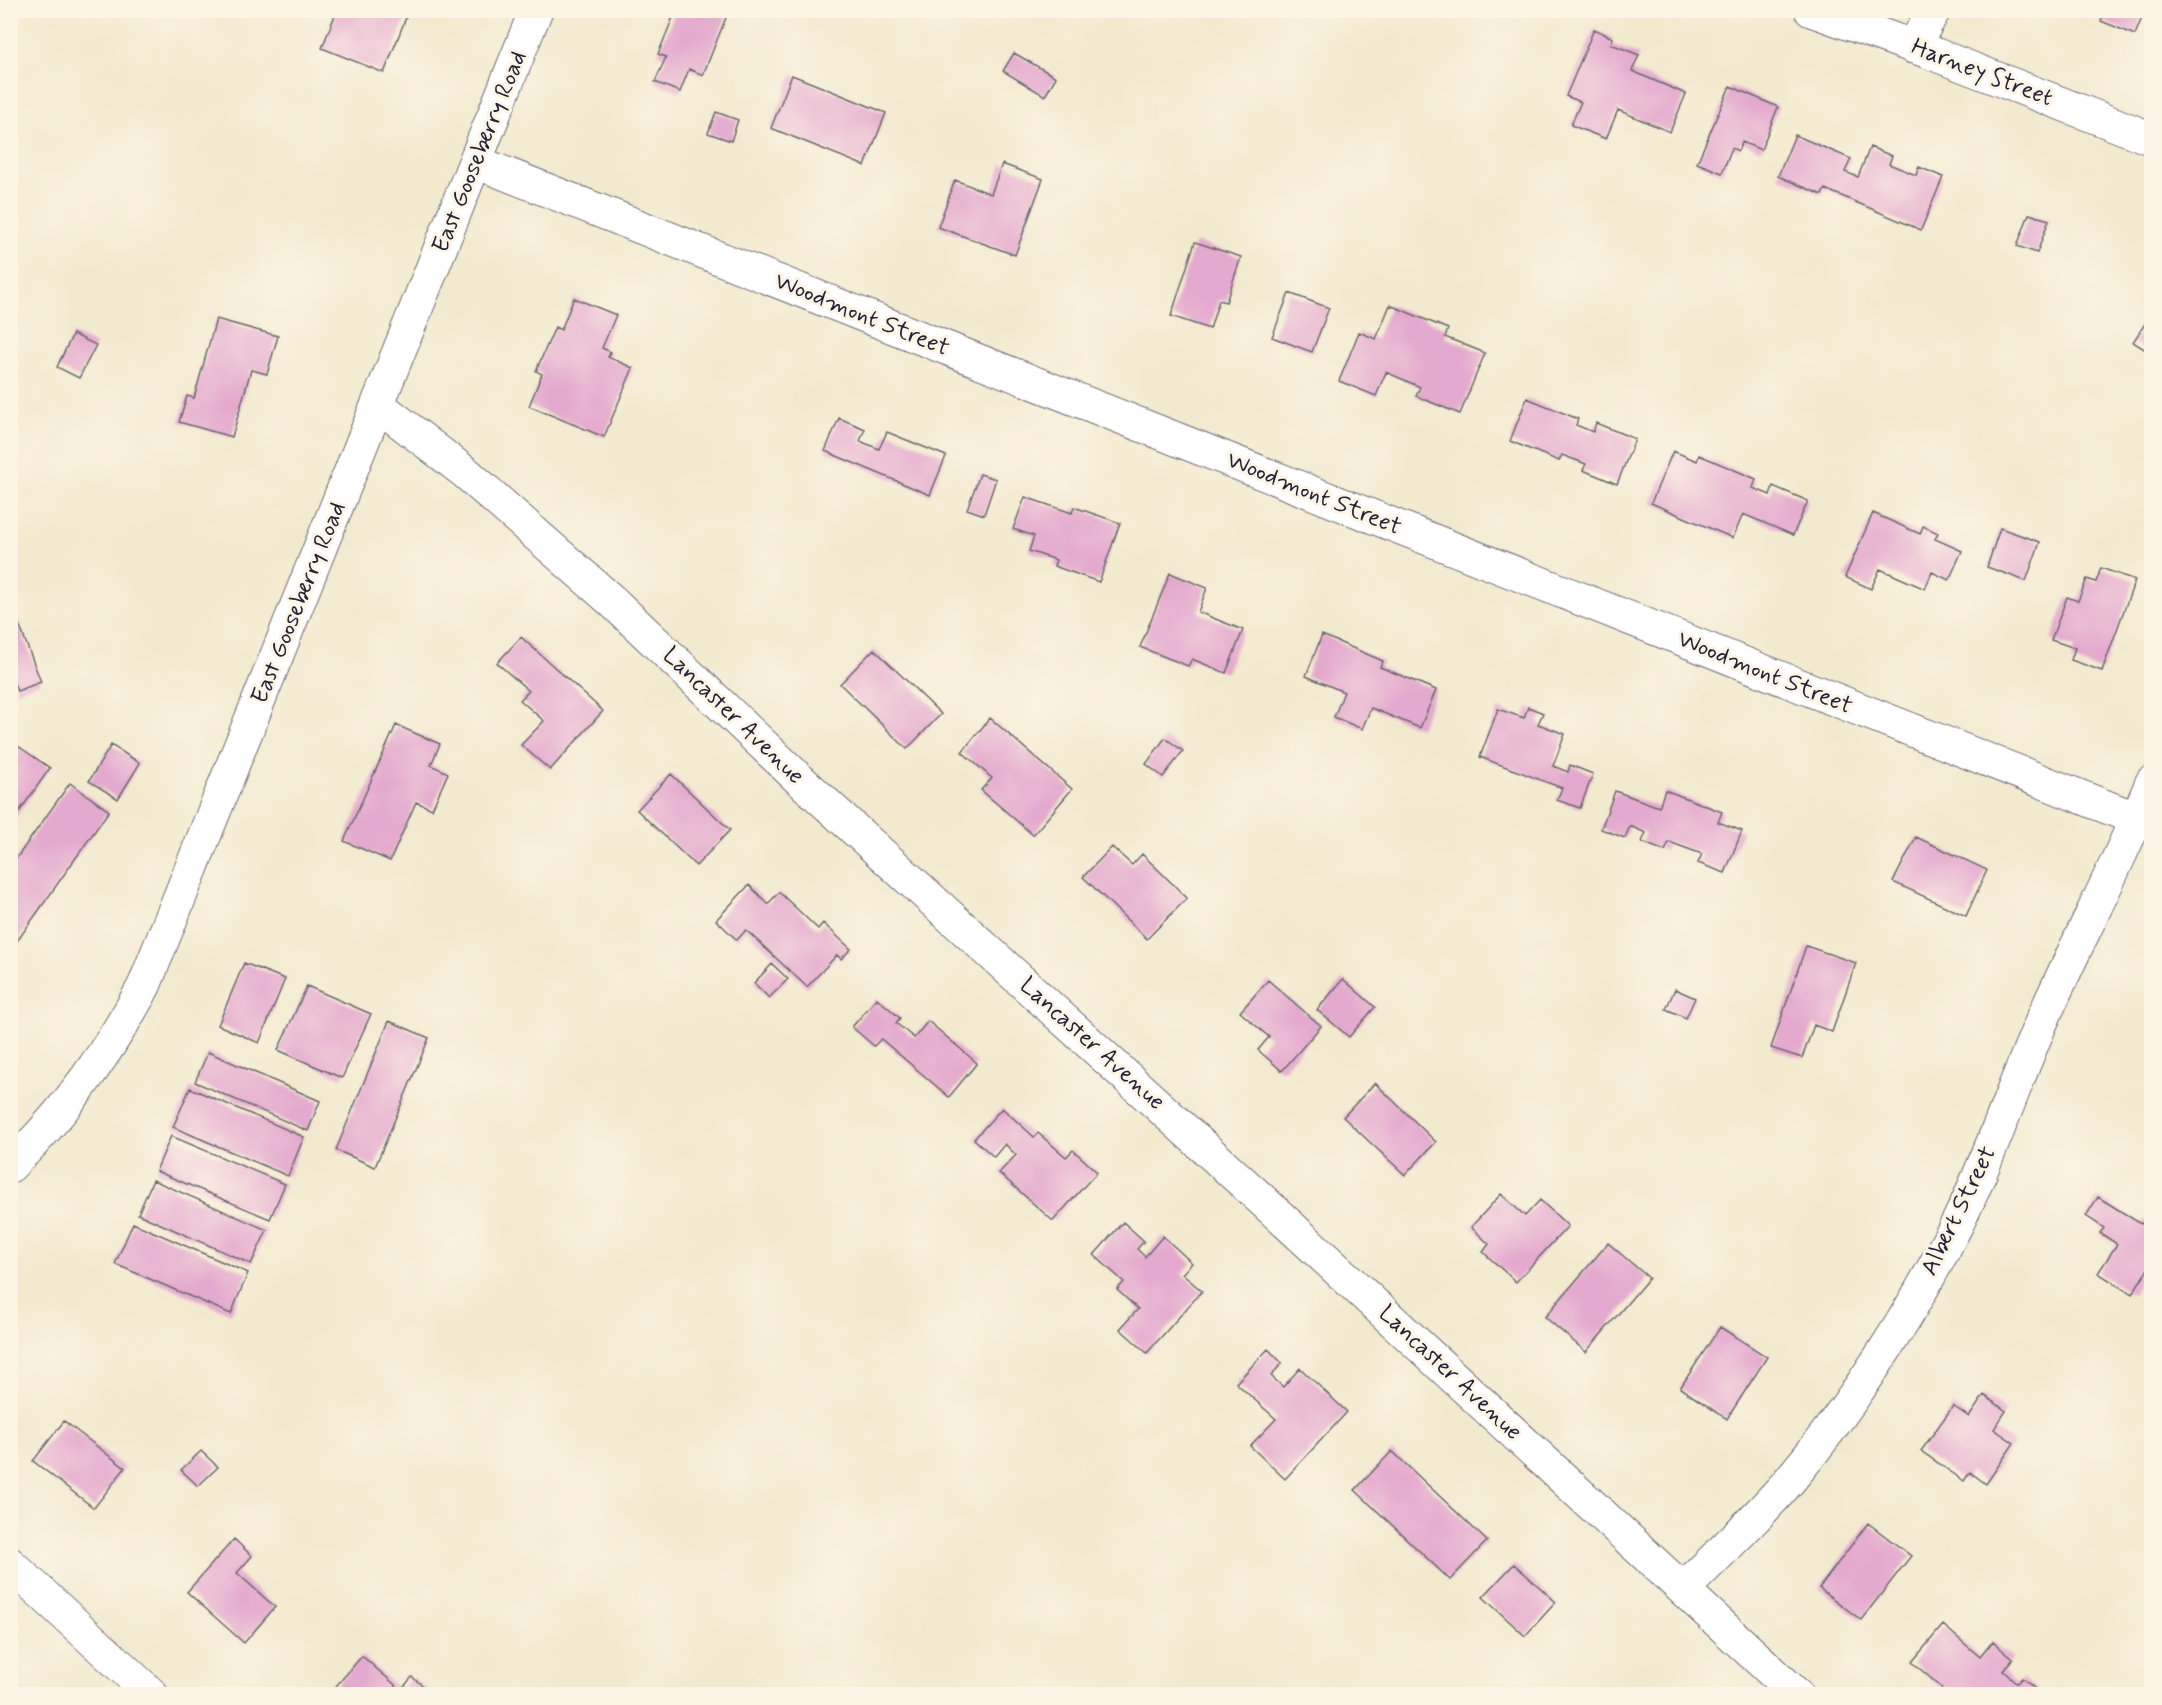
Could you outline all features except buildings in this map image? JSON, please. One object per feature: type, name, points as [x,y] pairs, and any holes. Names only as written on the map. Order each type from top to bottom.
[{"type":"street","name":"East Gooseberry Road","points":[[10,1166],[68,1104],[111,1046],[159,954],[536,10]]},
{"type":"street","name":"Harney Street","points":[[1811,10],[2151,139]]},
{"type":"street","points":[[1913,47],[1934,10]]},
{"type":"street","name":"Woodmont Street","points":[[476,162],[2144,822]]},
{"type":"street","name":"Lancaster Avenue","points":[[378,405],[465,473],[612,601],[798,778],[1253,1191],[1796,1695]]},
{"type":"street","name":"Albert Street","points":[[1683,1589],[1762,1510],[1806,1459],[1856,1393],[1915,1298],[1957,1223],[1989,1154],[2044,1015],[2144,822],[2151,782]]},
{"type":"street","points":[[10,1564],[151,1695]]}]
